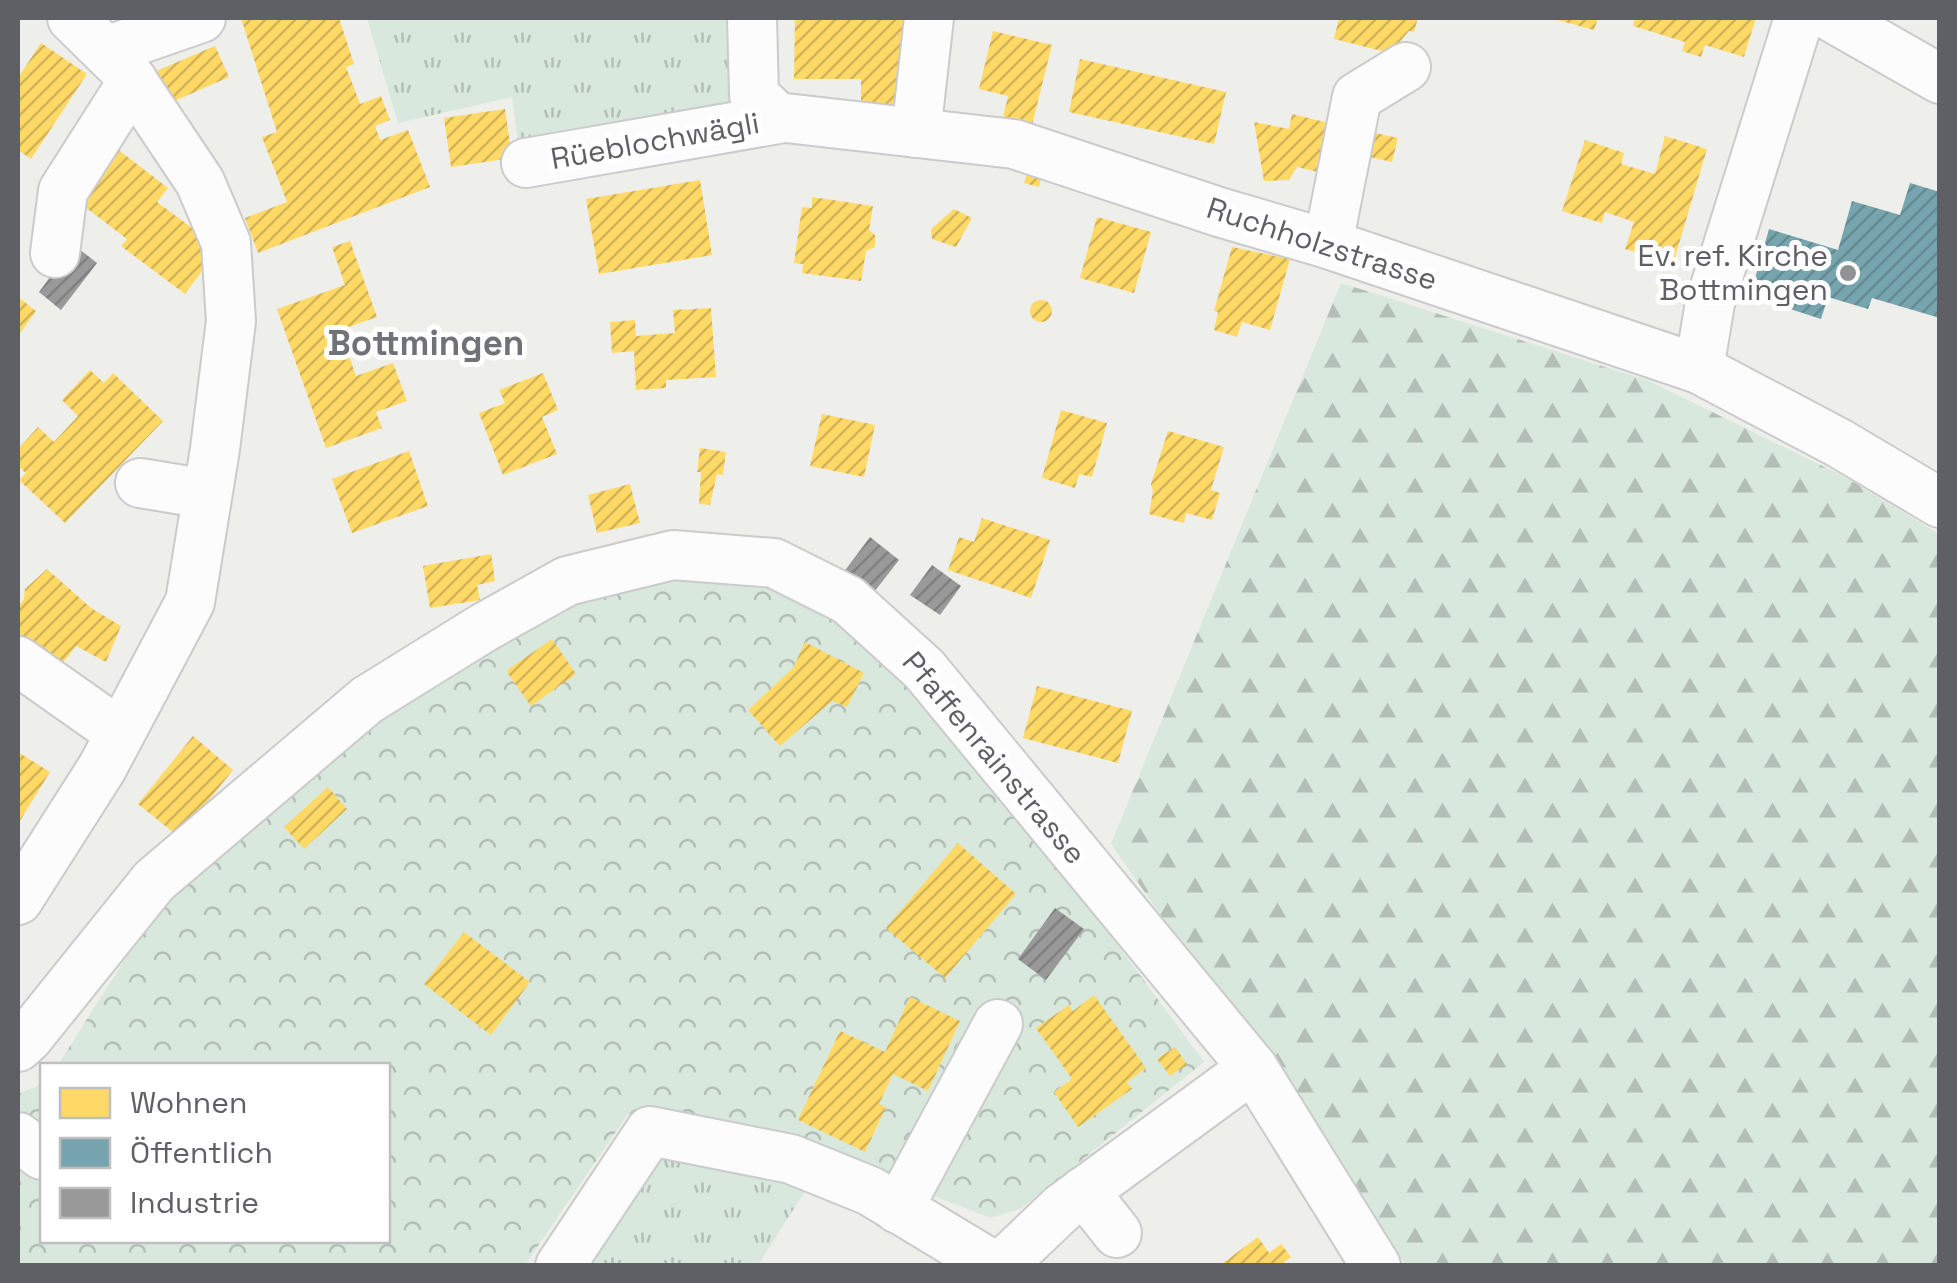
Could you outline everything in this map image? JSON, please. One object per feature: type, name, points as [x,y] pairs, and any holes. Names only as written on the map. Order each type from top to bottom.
[{"type":"street","points":[[18,900],[113,747],[190,602],[231,321],[226,243],[200,182],[120,66],[72,18]]},
{"type":"street","points":[[55,253],[63,191],[120,66],[201,18]]},
{"type":"street","points":[[752,18],[754,94],[777,118],[784,118]]},
{"type":"street","points":[[916,133],[928,18]]},
{"type":"street","points":[[1699,368],[1710,303],[1799,18]]},
{"type":"street","points":[[1834,18],[1940,79]]},
{"type":"street","points":[[1328,244],[1357,97],[1406,67]]},
{"type":"street","name":"Ruchholzstrasse","points":[[784,118],[1014,144],[1328,244],[1699,368],[1940,503]]},
{"type":"street","name":"Rüeblochwägli","points":[[526,163],[784,118]]},
{"type":"street","points":[[140,483],[207,494]]},
{"type":"street","name":"Pfaffenrainstrasse","points":[[18,1046],[154,881],[366,700],[567,582],[674,555],[774,563],[848,600],[924,669],[1253,1068],[1376,1266]]},
{"type":"street","points":[[18,661],[113,747]]},
{"type":"street","points":[[18,696],[113,747]]},
{"type":"street","points":[[898,1209],[998,1024]]},
{"type":"street","points":[[560,1266],[650,1131],[790,1159],[870,1191],[998,1266],[1084,1191],[1253,1068]]},
{"type":"street","points":[[18,1137],[40,1154]]},
{"type":"street","points":[[1084,1191],[1117,1233]]},
{"type":"green space","points":[[367,18],[731,18],[745,123],[519,149],[512,97],[398,123]]},
{"type":"green space","points":[[1341,283],[1649,381],[1847,478],[1939,534],[1939,1265],[1406,1265],[1111,844]]},
{"type":"green space","points":[[673,577],[767,580],[839,619],[905,676],[1034,831],[1204,1062],[1022,1208],[991,1218],[855,1166],[628,1114],[525,1265],[18,1266],[18,1094],[40,1085],[40,1243],[390,1243],[390,1063],[59,1063],[172,885],[359,732],[464,663],[575,602]]},
{"type":"green space","points":[[655,1144],[812,1180],[758,1265],[572,1266]]},
{"type":"building: Wohnen","points":[[241,18],[339,18],[354,64],[346,67],[360,104],[381,96],[390,120],[375,126],[380,140],[408,130],[430,187],[258,253],[245,218],[287,202],[262,137],[277,132]]},
{"type":"building: Wohnen","points":[[795,18],[906,18],[906,114],[861,114],[861,79],[794,79]]},
{"type":"building: Wohnen","points":[[1339,18],[1418,18],[1414,32],[1409,31],[1390,53],[1334,39]]},
{"type":"building: Wohnen","points":[[1550,18],[1598,18],[1594,30]]},
{"type":"building: Wohnen","points":[[1635,18],[1756,18],[1744,57],[1705,45],[1701,57],[1682,51],[1685,42],[1633,26]]},
{"type":"building: Wohnen","points":[[993,31],[1052,45],[1030,133],[1001,126],[1008,96],[979,89]]},
{"type":"building: Wohnen","points":[[41,43],[87,74],[31,159],[18,150],[18,78]]},
{"type":"building: Wohnen","points":[[215,46],[229,77],[170,103],[156,71]]},
{"type":"building: Wohnen","points":[[1080,59],[1226,92],[1214,144],[1069,112]]},
{"type":"building: Wohnen","points":[[505,109],[512,158],[451,167],[444,118]]},
{"type":"building: Wohnen","points":[[1292,114],[1341,126],[1331,175],[1297,167],[1289,180],[1264,181],[1254,122],[1289,129]]},
{"type":"building: Wohnen","points":[[1366,131],[1398,138],[1392,162],[1360,155]]},
{"type":"building: Wohnen","points":[[1665,136],[1707,149],[1673,264],[1625,249],[1634,222],[1605,212],[1602,223],[1562,211],[1585,140],[1624,153],[1621,164],[1655,174]]},
{"type":"building: Wohnen","points":[[116,148],[168,188],[157,202],[219,248],[185,294],[121,246],[127,239],[76,200]]},
{"type":"building: Wohnen","points":[[1028,170],[1042,174],[1039,187],[1024,183]]},
{"type":"building: Wohnen","points":[[700,180],[712,255],[599,274],[586,199]]},
{"type":"building: Wohnen","points":[[812,197],[873,206],[869,230],[875,235],[875,247],[866,251],[861,281],[802,273],[803,264],[794,263],[802,207],[812,208]]},
{"type":"building: Wohnen","points":[[954,209],[972,218],[956,247],[932,239],[931,229]]},
{"type":"building: Wohnen","points":[[1097,217],[1151,232],[1134,293],[1080,278]]},
{"type":"building: Wohnen","points":[[350,241],[377,317],[340,330],[356,376],[393,363],[407,401],[376,412],[382,428],[326,448],[277,309],[345,285],[332,247]]},
{"type":"building: Wohnen","points":[[1232,247],[1290,259],[1270,330],[1242,322],[1237,337],[1214,330],[1218,312],[1214,311]]},
{"type":"building: Wohnen","points":[[18,297],[36,311],[18,336]]},
{"type":"building: Wohnen","points":[[1041,300],[1049,303],[1049,319],[1041,322],[1033,319],[1030,311],[1033,303]]},
{"type":"building: Wohnen","points":[[711,308],[716,377],[666,380],[666,388],[636,390],[634,351],[612,353],[610,322],[635,320],[636,336],[675,333],[673,310]]},
{"type":"building: Wohnen","points":[[90,370],[104,383],[113,373],[163,421],[65,523],[19,480],[26,473],[18,466],[18,449],[38,427],[54,442],[78,416],[62,400]]},
{"type":"building: Wohnen","points":[[543,373],[558,410],[542,417],[557,454],[503,475],[479,413],[505,403],[499,390]]},
{"type":"building: Wohnen","points":[[1061,410],[1107,423],[1092,477],[1079,474],[1075,488],[1042,478]]},
{"type":"building: Wohnen","points":[[822,414],[875,425],[864,477],[810,466]]},
{"type":"building: Wohnen","points":[[1168,431],[1224,447],[1211,490],[1220,493],[1212,520],[1186,513],[1184,523],[1149,514],[1151,484]]},
{"type":"building: Wohnen","points":[[700,448],[726,452],[723,475],[717,474],[710,505],[699,504]]},
{"type":"building: Wohnen","points":[[409,451],[428,506],[352,533],[332,479]]},
{"type":"building: Wohnen","points":[[630,484],[640,523],[597,533],[588,495]]},
{"type":"building: Wohnen","points":[[982,518],[1050,540],[1031,598],[948,570],[959,537],[974,542]]},
{"type":"building: Wohnen","points":[[491,554],[495,581],[477,585],[480,600],[430,608],[423,566]]},
{"type":"building: Wohnen","points":[[47,569],[91,608],[121,626],[106,662],[76,646],[58,669],[18,635],[18,607],[25,589]]},
{"type":"building: Wohnen","points":[[552,639],[576,674],[531,706],[506,671]]},
{"type":"building: Wohnen","points":[[805,642],[864,673],[847,707],[832,701],[780,746],[748,710],[793,668]]},
{"type":"building: Wohnen","points":[[1037,686],[1132,711],[1118,763],[1023,738]]},
{"type":"building: Wohnen","points":[[193,736],[233,770],[179,837],[138,804]]},
{"type":"building: Wohnen","points":[[18,752],[50,772],[18,824]]},
{"type":"building: Wohnen","points":[[328,787],[347,809],[304,849],[284,827]]},
{"type":"building: Wohnen","points":[[958,843],[1016,894],[945,978],[886,928]]},
{"type":"building: Wohnen","points":[[464,932],[530,982],[491,1035],[424,984]]},
{"type":"building: Wohnen","points":[[1094,995],[1146,1068],[1127,1082],[1132,1089],[1078,1127],[1054,1092],[1072,1079],[1036,1028],[1069,1005],[1073,1011]]},
{"type":"building: Wohnen","points":[[910,997],[960,1021],[928,1091],[893,1074],[879,1104],[886,1107],[865,1152],[798,1120],[840,1031],[885,1052]]},
{"type":"building: Wohnen","points":[[1175,1047],[1187,1064],[1170,1076],[1157,1059]]},
{"type":"building: Wohnen","points":[[1258,1237],[1269,1253],[1281,1244],[1291,1257],[1279,1266],[1219,1266]]},
{"type":"building: Öffentlich","name":"Ev. ref. Kirche Bottmingen","points":[[1910,183],[1940,192],[1940,318],[1872,298],[1868,309],[1828,297],[1821,319],[1750,296],[1769,229],[1838,250],[1852,201],[1900,215]]},
{"type":"building: Industrie","points":[[74,245],[97,263],[61,310],[39,292]]},
{"type":"building: Industrie","points":[[870,537],[899,560],[871,596],[843,573]]},
{"type":"building: Industrie","points":[[932,565],[961,586],[940,615],[910,595]]},
{"type":"building: Industrie","points":[[1055,908],[1084,929],[1046,980],[1018,959]]},
{"type":"place","name":"Ev. ref. Kirche Bottmingen","points":[[1848,273]]},
{"type":"district","name":"Bottmingen","points":[[426,343]]}]
